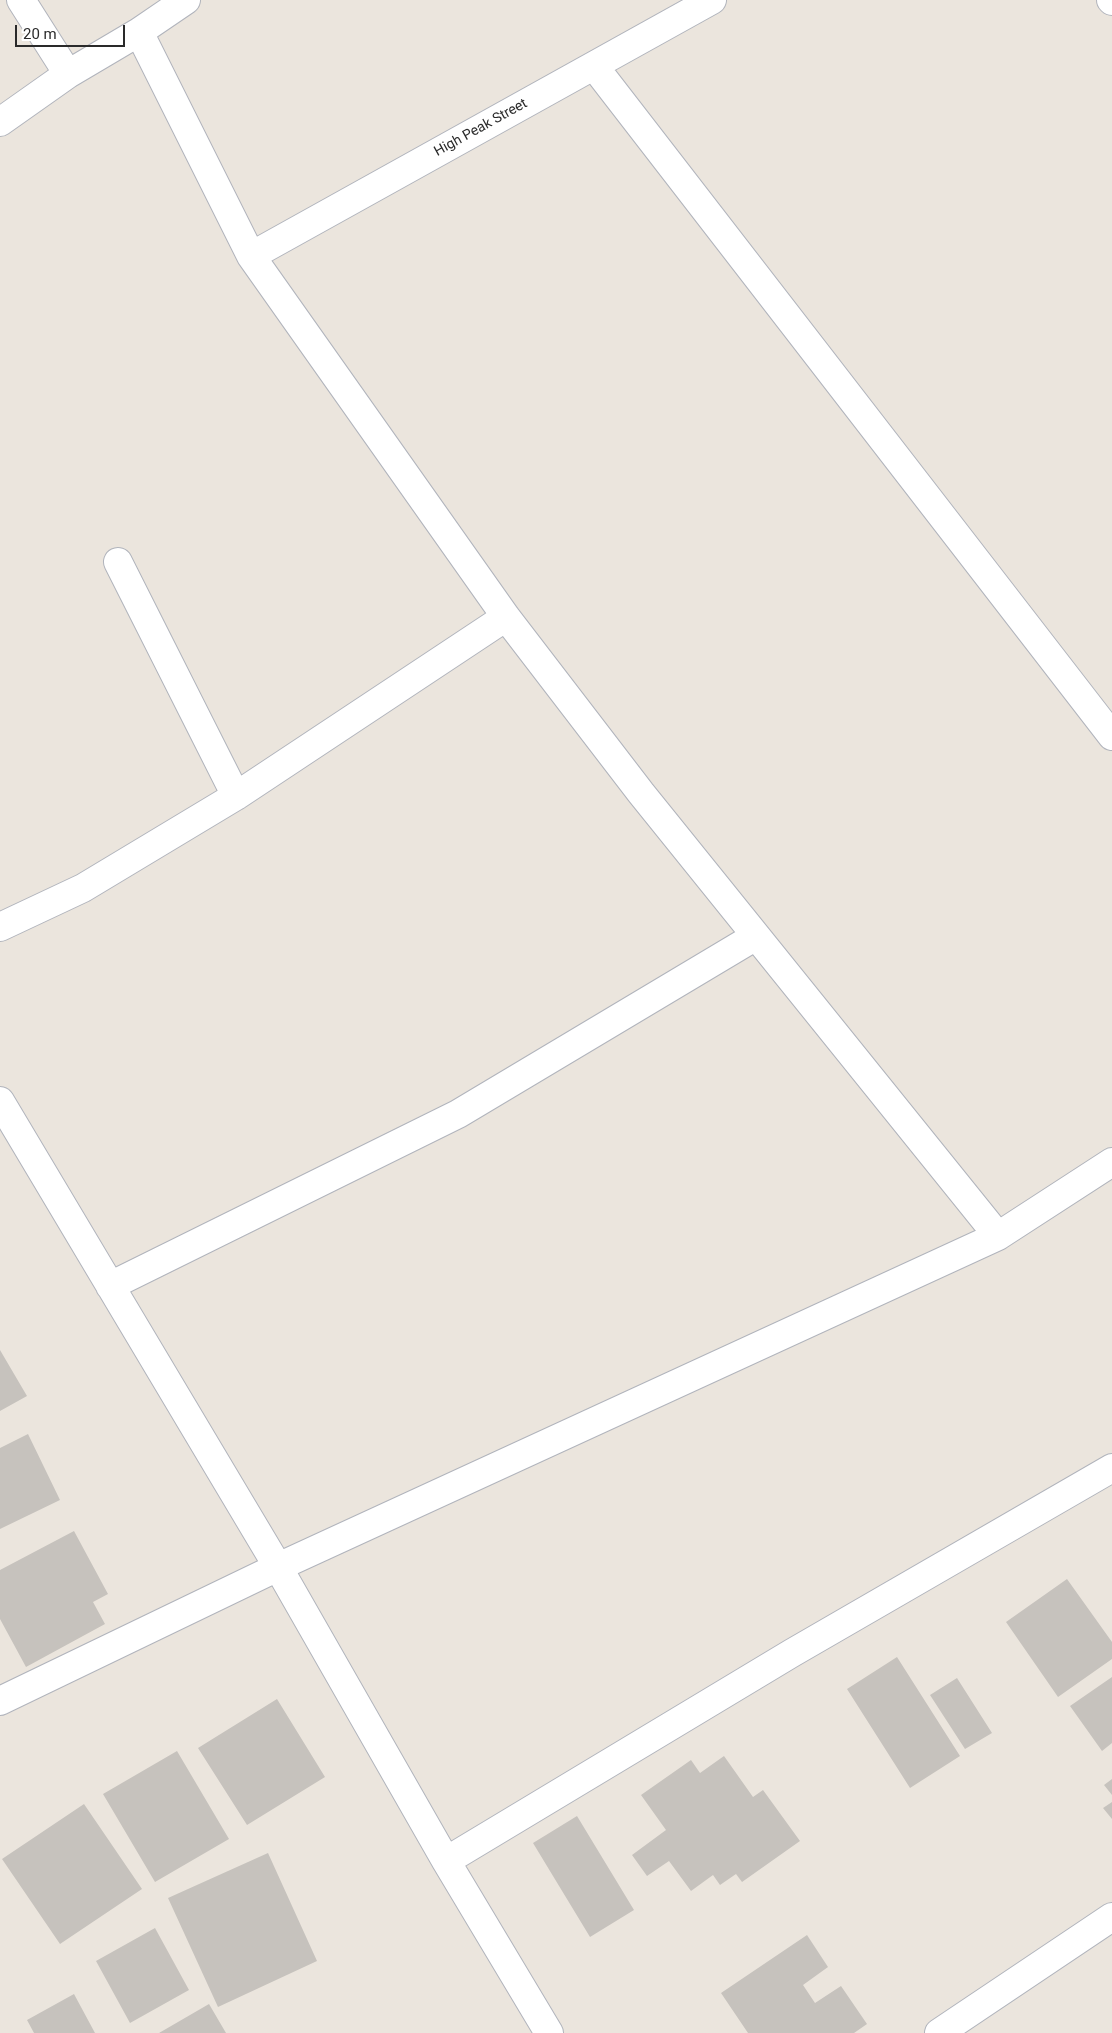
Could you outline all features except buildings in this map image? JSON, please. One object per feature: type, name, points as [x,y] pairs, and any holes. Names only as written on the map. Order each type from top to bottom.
[{"type":"street","points":[[21,0],[68,74]]},
{"type":"street","points":[[0,122],[68,74],[139,32],[186,0]]},
{"type":"street","name":"High Peak Street","points":[[251,256],[712,0]]},
{"type":"street","points":[[139,32],[251,256],[506,617],[641,793],[998,1236]]},
{"type":"street","points":[[594,66],[1112,736]]},
{"type":"street","points":[[118,562],[236,796]]},
{"type":"street","points":[[0,927],[83,888],[236,796],[506,617]]},
{"type":"street","points":[[110,1286],[458,1114],[756,936]]},
{"type":"street","points":[[0,1101],[278,1567],[446,1861],[549,2033]]},
{"type":"street","points":[[0,1701],[278,1567],[998,1236],[1112,1162]]},
{"type":"street","points":[[446,1861],[792,1653],[1112,1468]]},
{"type":"street","points":[[939,2033],[1112,1917]]}]
